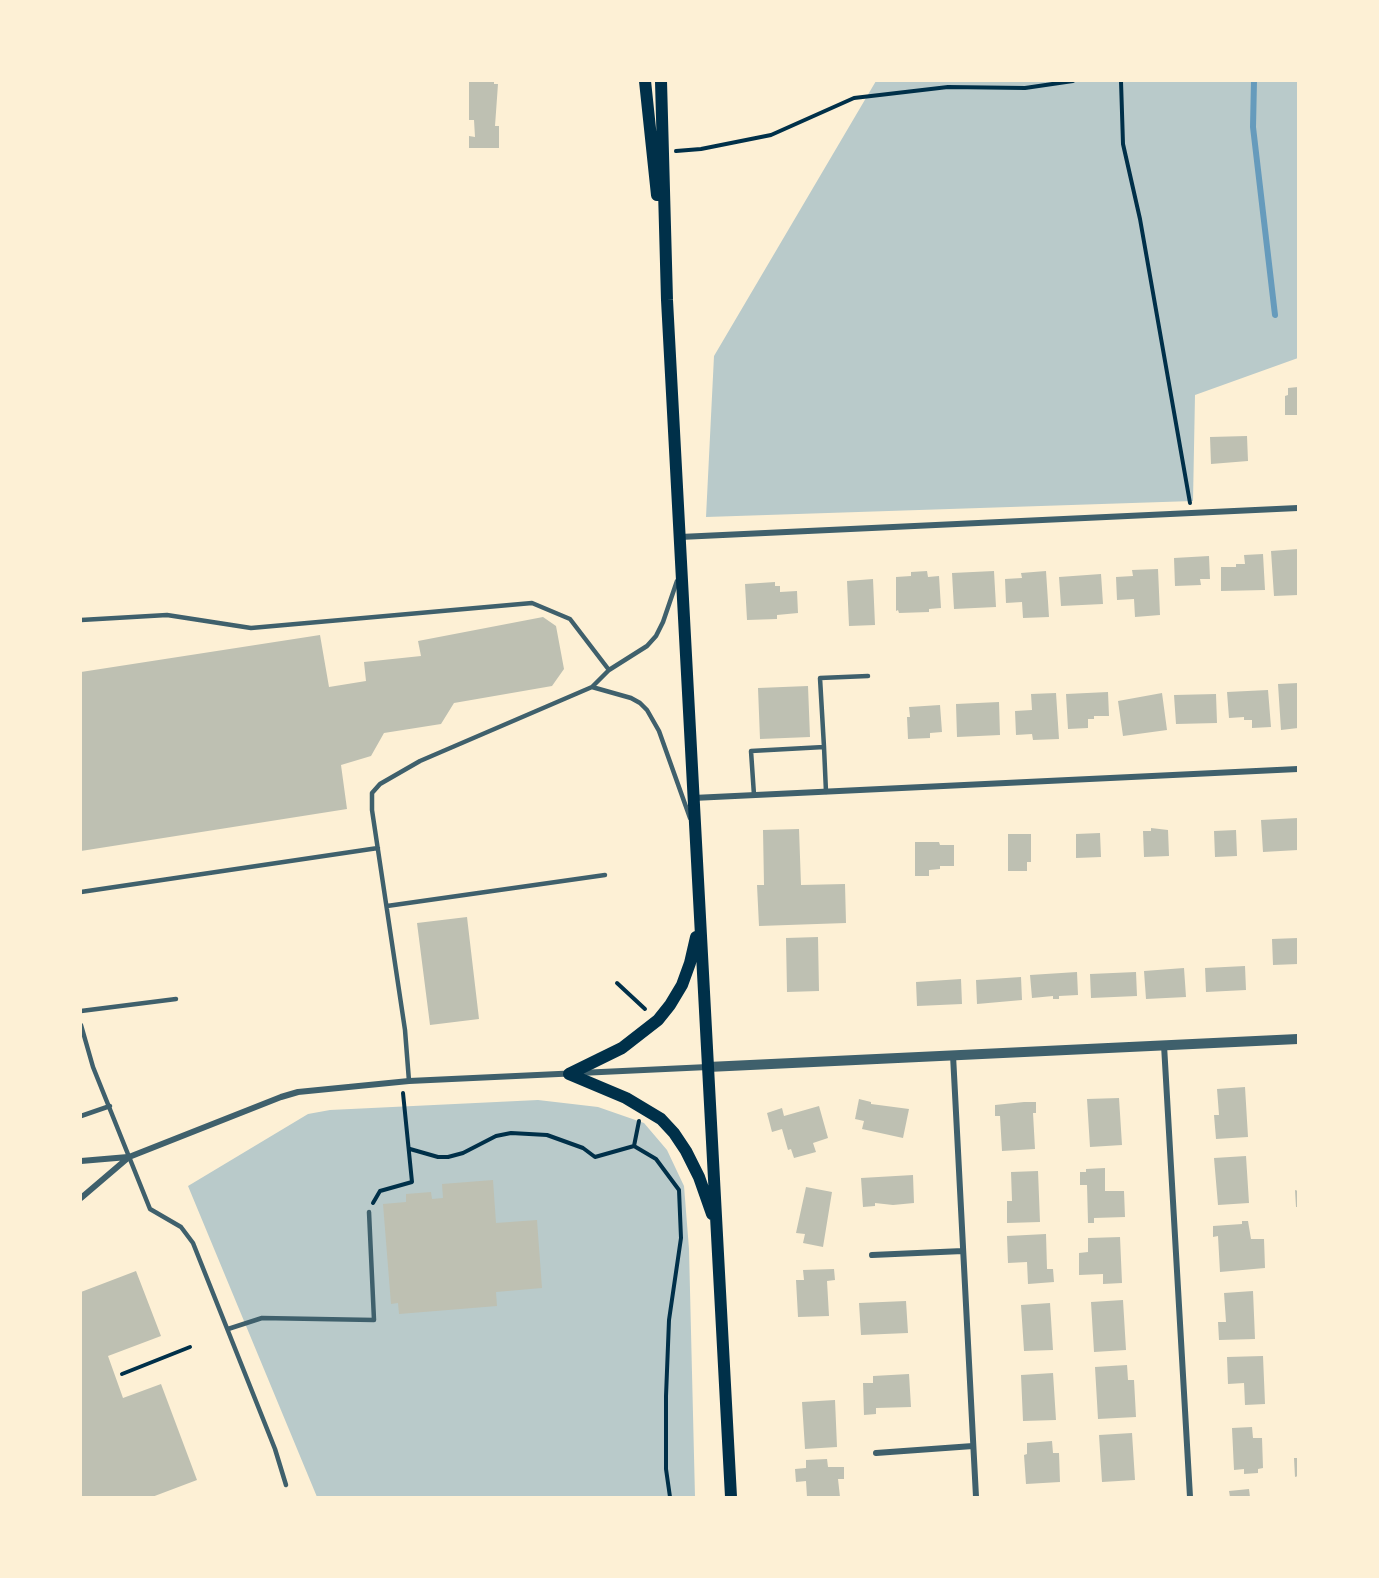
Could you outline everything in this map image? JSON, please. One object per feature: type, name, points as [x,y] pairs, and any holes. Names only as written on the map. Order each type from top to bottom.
[{"type":"main road","points":[[645,81],[667,300]]},
{"type":"main road","points":[[661,81],[667,300],[731,1497]]},
{"type":"main road","points":[[569,1074],[622,1048],[658,1020],[682,985],[700,921]]},
{"type":"main road","points":[[569,1074],[626,1098],[662,1119],[686,1151],[699,1177],[717,1227]]},
{"type":"street","points":[[680,537],[1298,508]]},
{"type":"street","points":[[693,798],[1298,769]]},
{"type":"street","points":[[81,1161],[129,1157],[298,1092],[406,1082],[1298,1039]]},
{"type":"street","points":[[1164,1045],[1190,1497]]},
{"type":"street","points":[[953,1055],[976,1497]]},
{"type":"street","points":[[81,1197],[129,1157]]},
{"type":"street","points":[[872,1255],[963,1251]]},
{"type":"street","points":[[876,1453],[974,1446]]},
{"type":"lane","points":[[406,1082],[405,1030],[372,810],[372,793],[380,784],[420,760],[592,687],[609,669],[647,646],[656,636],[671,601],[681,567]]},
{"type":"lane","points":[[81,620],[167,615],[251,628],[532,603],[570,619],[609,669]]},
{"type":"lane","points":[[826,792],[820,678],[868,676]]},
{"type":"lane","points":[[592,687],[631,699],[640,703],[647,710],[659,731],[695,831]]},
{"type":"lane","points":[[753,795],[751,751],[824,747]]},
{"type":"lane","points":[[81,892],[378,848]]},
{"type":"lane","points":[[387,906],[605,875]]},
{"type":"lane","points":[[81,1011],[176,999]]},
{"type":"lane","points":[[81,1025],[93,1067],[150,1209],[181,1227],[193,1243],[228,1329],[286,1485]]},
{"type":"lane","points":[[81,1116],[110,1106]]},
{"type":"lane","points":[[228,1329],[262,1318],[374,1320],[369,1212]]},
{"type":"path","points":[[663,152],[700,149],[771,135],[854,98],[948,87],[1025,88],[1073,81]]},
{"type":"path","points":[[1121,81],[1123,144],[1144,241],[1192,513]]},
{"type":"path","points":[[617,983],[645,1009]]},
{"type":"path","points":[[369,1212],[380,1191],[412,1182],[406,1082]]},
{"type":"path","points":[[634,1146],[640,1118]]},
{"type":"path","points":[[410,1149],[448,1158],[464,1153],[496,1136],[510,1133],[547,1135],[583,1148],[595,1157],[634,1146],[656,1159],[679,1190],[681,1238],[669,1320],[666,1469],[670,1497]]},
{"type":"path","points":[[122,1374],[190,1347]]},
{"type":"shaded area","points":[[876,81],[1298,81],[1298,358],[1195,395],[1193,501],[706,517],[714,356]]},
{"type":"shaded area","points":[[538,1100],[598,1107],[644,1123],[667,1150],[684,1186],[689,1249],[695,1497],[317,1497],[188,1186],[308,1114],[330,1110]]},
{"type":"building","points":[[469,81],[494,81],[494,84],[498,84],[495,126],[499,126],[499,148],[469,148],[469,136],[475,137],[474,120],[469,120]]},
{"type":"building","points":[[1298,387],[1298,415],[1285,415],[1285,396],[1288,395],[1288,388]]},
{"type":"building","points":[[1247,436],[1248,461],[1211,464],[1210,437]]},
{"type":"building","points":[[1298,549],[1298,595],[1274,596],[1271,551]]},
{"type":"building","points":[[1263,554],[1265,590],[1221,591],[1221,567],[1236,567],[1236,564],[1245,564],[1244,555]]},
{"type":"building","points":[[1209,556],[1210,579],[1200,579],[1201,585],[1175,586],[1174,558]]},
{"type":"building","points":[[1158,569],[1160,615],[1135,617],[1134,599],[1117,600],[1116,577],[1133,576],[1132,570]]},
{"type":"building","points":[[927,571],[928,577],[939,576],[941,608],[929,609],[929,612],[899,613],[898,610],[896,611],[896,577],[911,576],[911,572]]},
{"type":"building","points":[[994,571],[996,607],[954,609],[952,573]]},
{"type":"building","points":[[1046,571],[1049,617],[1023,618],[1022,602],[1006,603],[1005,579],[1022,578],[1021,573]]},
{"type":"building","points":[[1101,574],[1103,604],[1061,606],[1059,577]]},
{"type":"building","points":[[873,579],[875,625],[849,626],[847,581]]},
{"type":"building","points":[[775,582],[775,586],[780,586],[780,592],[797,591],[798,613],[777,615],[777,619],[747,620],[745,584]]},
{"type":"building","points":[[543,617],[556,626],[564,669],[552,686],[454,703],[441,724],[384,733],[371,756],[341,765],[347,809],[81,851],[81,672],[320,635],[329,687],[366,681],[364,662],[421,656],[418,641]]},
{"type":"building","points":[[1298,683],[1298,728],[1281,730],[1278,684]]},
{"type":"building","points":[[808,686],[810,737],[760,739],[758,688]]},
{"type":"building","points":[[1268,690],[1271,727],[1252,728],[1252,720],[1244,720],[1244,717],[1229,718],[1227,692]]},
{"type":"building","points":[[1108,692],[1109,716],[1094,716],[1094,719],[1088,719],[1088,728],[1068,729],[1066,694]]},
{"type":"building","points":[[1056,693],[1059,739],[1033,740],[1032,734],[1016,735],[1015,711],[1032,710],[1031,694]]},
{"type":"building","points":[[1162,693],[1167,730],[1123,736],[1118,701]]},
{"type":"building","points":[[1216,694],[1217,723],[1176,724],[1174,695]]},
{"type":"building","points":[[999,702],[1000,735],[957,737],[956,704]]},
{"type":"building","points":[[940,705],[942,732],[930,733],[930,738],[908,739],[909,707]]},
{"type":"building","points":[[1298,818],[1298,850],[1263,852],[1261,820]]},
{"type":"building","points":[[1151,828],[1168,830],[1169,856],[1144,857],[1143,831],[1151,831]]},
{"type":"building","points":[[799,829],[801,885],[845,884],[846,923],[759,926],[757,885],[764,885],[763,830]]},
{"type":"building","points":[[1236,830],[1237,856],[1215,857],[1214,831]]},
{"type":"building","points":[[1100,833],[1101,857],[1076,858],[1076,834]]},
{"type":"building","points":[[1008,834],[1031,834],[1031,862],[1027,862],[1027,871],[1008,871]]},
{"type":"building","points":[[915,842],[939,842],[940,845],[954,845],[954,866],[940,866],[940,869],[929,870],[929,876],[915,876]]},
{"type":"building","points":[[467,917],[479,1019],[430,1025],[417,923]]},
{"type":"building","points":[[818,937],[819,991],[787,992],[786,938]]},
{"type":"building","points":[[1298,938],[1298,964],[1273,965],[1272,939]]},
{"type":"building","points":[[1245,966],[1246,990],[1206,992],[1205,968]]},
{"type":"building","points":[[1184,968],[1186,997],[1146,999],[1144,971]]},
{"type":"building","points":[[1077,972],[1078,995],[1059,996],[1059,999],[1053,999],[1053,996],[1032,998],[1030,975]]},
{"type":"building","points":[[1136,972],[1137,996],[1091,998],[1090,974]]},
{"type":"building","points":[[1021,977],[1022,1000],[977,1004],[976,980]]},
{"type":"building","points":[[961,979],[962,1004],[917,1006],[916,982]]},
{"type":"building","points":[[1245,1087],[1248,1137],[1216,1139],[1214,1115],[1219,1115],[1217,1089]]},
{"type":"building","points":[[1119,1098],[1122,1145],[1090,1147],[1087,1099]]},
{"type":"building","points":[[859,1099],[871,1102],[871,1104],[909,1109],[903,1138],[862,1129],[864,1121],[855,1119]]},
{"type":"building","points":[[1036,1102],[1036,1113],[1033,1113],[1035,1149],[1002,1151],[1000,1116],[995,1116],[995,1105]]},
{"type":"building","points":[[819,1106],[828,1138],[813,1143],[816,1152],[794,1158],[791,1149],[788,1150],[782,1129],[772,1132],[767,1113],[782,1108],[784,1116]]},
{"type":"building","points":[[1246,1156],[1249,1203],[1218,1205],[1214,1158]]},
{"type":"building","points":[[1105,1168],[1105,1191],[1124,1191],[1125,1217],[1094,1218],[1094,1223],[1088,1223],[1087,1185],[1080,1185],[1080,1172],[1086,1172],[1086,1169]]},
{"type":"building","points":[[1038,1171],[1040,1222],[1007,1223],[1007,1201],[1012,1201],[1011,1172]]},
{"type":"building","points":[[913,1175],[914,1203],[893,1205],[875,1203],[875,1206],[863,1207],[861,1178]]},
{"type":"building","points":[[493,1180],[496,1223],[537,1220],[542,1288],[496,1292],[497,1306],[399,1314],[398,1303],[391,1304],[383,1204],[406,1202],[406,1194],[431,1192],[432,1199],[443,1198],[442,1184]]},
{"type":"building","points":[[806,1187],[832,1192],[823,1247],[803,1243],[805,1234],[796,1233]]},
{"type":"building","points":[[1295,1190],[1298,1191],[1298,1207],[1296,1207]]},
{"type":"building","points":[[1242,1221],[1248,1221],[1251,1239],[1264,1239],[1265,1268],[1220,1272],[1218,1236],[1213,1237],[1213,1226],[1242,1224]]},
{"type":"building","points":[[1046,1234],[1047,1269],[1053,1269],[1054,1282],[1028,1284],[1027,1262],[1008,1263],[1007,1236]]},
{"type":"building","points":[[1120,1237],[1122,1283],[1103,1284],[1103,1274],[1079,1275],[1079,1253],[1088,1252],[1088,1238]]},
{"type":"building","points":[[834,1269],[835,1280],[827,1281],[829,1316],[798,1317],[796,1280],[804,1280],[803,1270]]},
{"type":"building","points":[[136,1271],[161,1336],[108,1356],[123,1398],[161,1384],[197,1480],[152,1497],[81,1497],[81,1292]]},
{"type":"building","points":[[1253,1291],[1255,1339],[1219,1340],[1218,1322],[1226,1322],[1224,1293]]},
{"type":"building","points":[[1123,1300],[1126,1350],[1094,1352],[1091,1302]]},
{"type":"building","points":[[906,1301],[908,1333],[861,1335],[859,1303]]},
{"type":"building","points":[[1050,1303],[1053,1350],[1024,1351],[1021,1305]]},
{"type":"building","points":[[1263,1356],[1265,1404],[1245,1405],[1244,1383],[1228,1384],[1227,1357]]},
{"type":"building","points":[[1127,1365],[1128,1380],[1134,1380],[1136,1417],[1098,1419],[1095,1367]]},
{"type":"building","points":[[1053,1373],[1056,1420],[1023,1421],[1021,1375]]},
{"type":"building","points":[[909,1374],[911,1407],[876,1408],[876,1414],[864,1415],[863,1383],[873,1383],[873,1376]]},
{"type":"building","points":[[835,1400],[837,1447],[805,1449],[802,1402]]},
{"type":"building","points":[[1252,1427],[1253,1438],[1262,1438],[1263,1468],[1258,1469],[1258,1473],[1244,1474],[1244,1469],[1234,1470],[1232,1428]]},
{"type":"building","points":[[1132,1433],[1135,1480],[1102,1482],[1099,1435]]},
{"type":"building","points":[[1052,1441],[1053,1453],[1059,1453],[1060,1482],[1026,1484],[1024,1455],[1027,1454],[1027,1443]]},
{"type":"building","points":[[1294,1458],[1298,1458],[1298,1476],[1295,1477]]},
{"type":"building","points":[[827,1459],[828,1467],[844,1467],[844,1479],[838,1479],[840,1497],[807,1497],[806,1481],[796,1482],[795,1469],[806,1468],[806,1460]]},
{"type":"building","points":[[1249,1489],[1250,1497],[1230,1497],[1229,1491]]},
{"type":"waterway","points":[[1254,81],[1253,127],[1275,315]]}]
